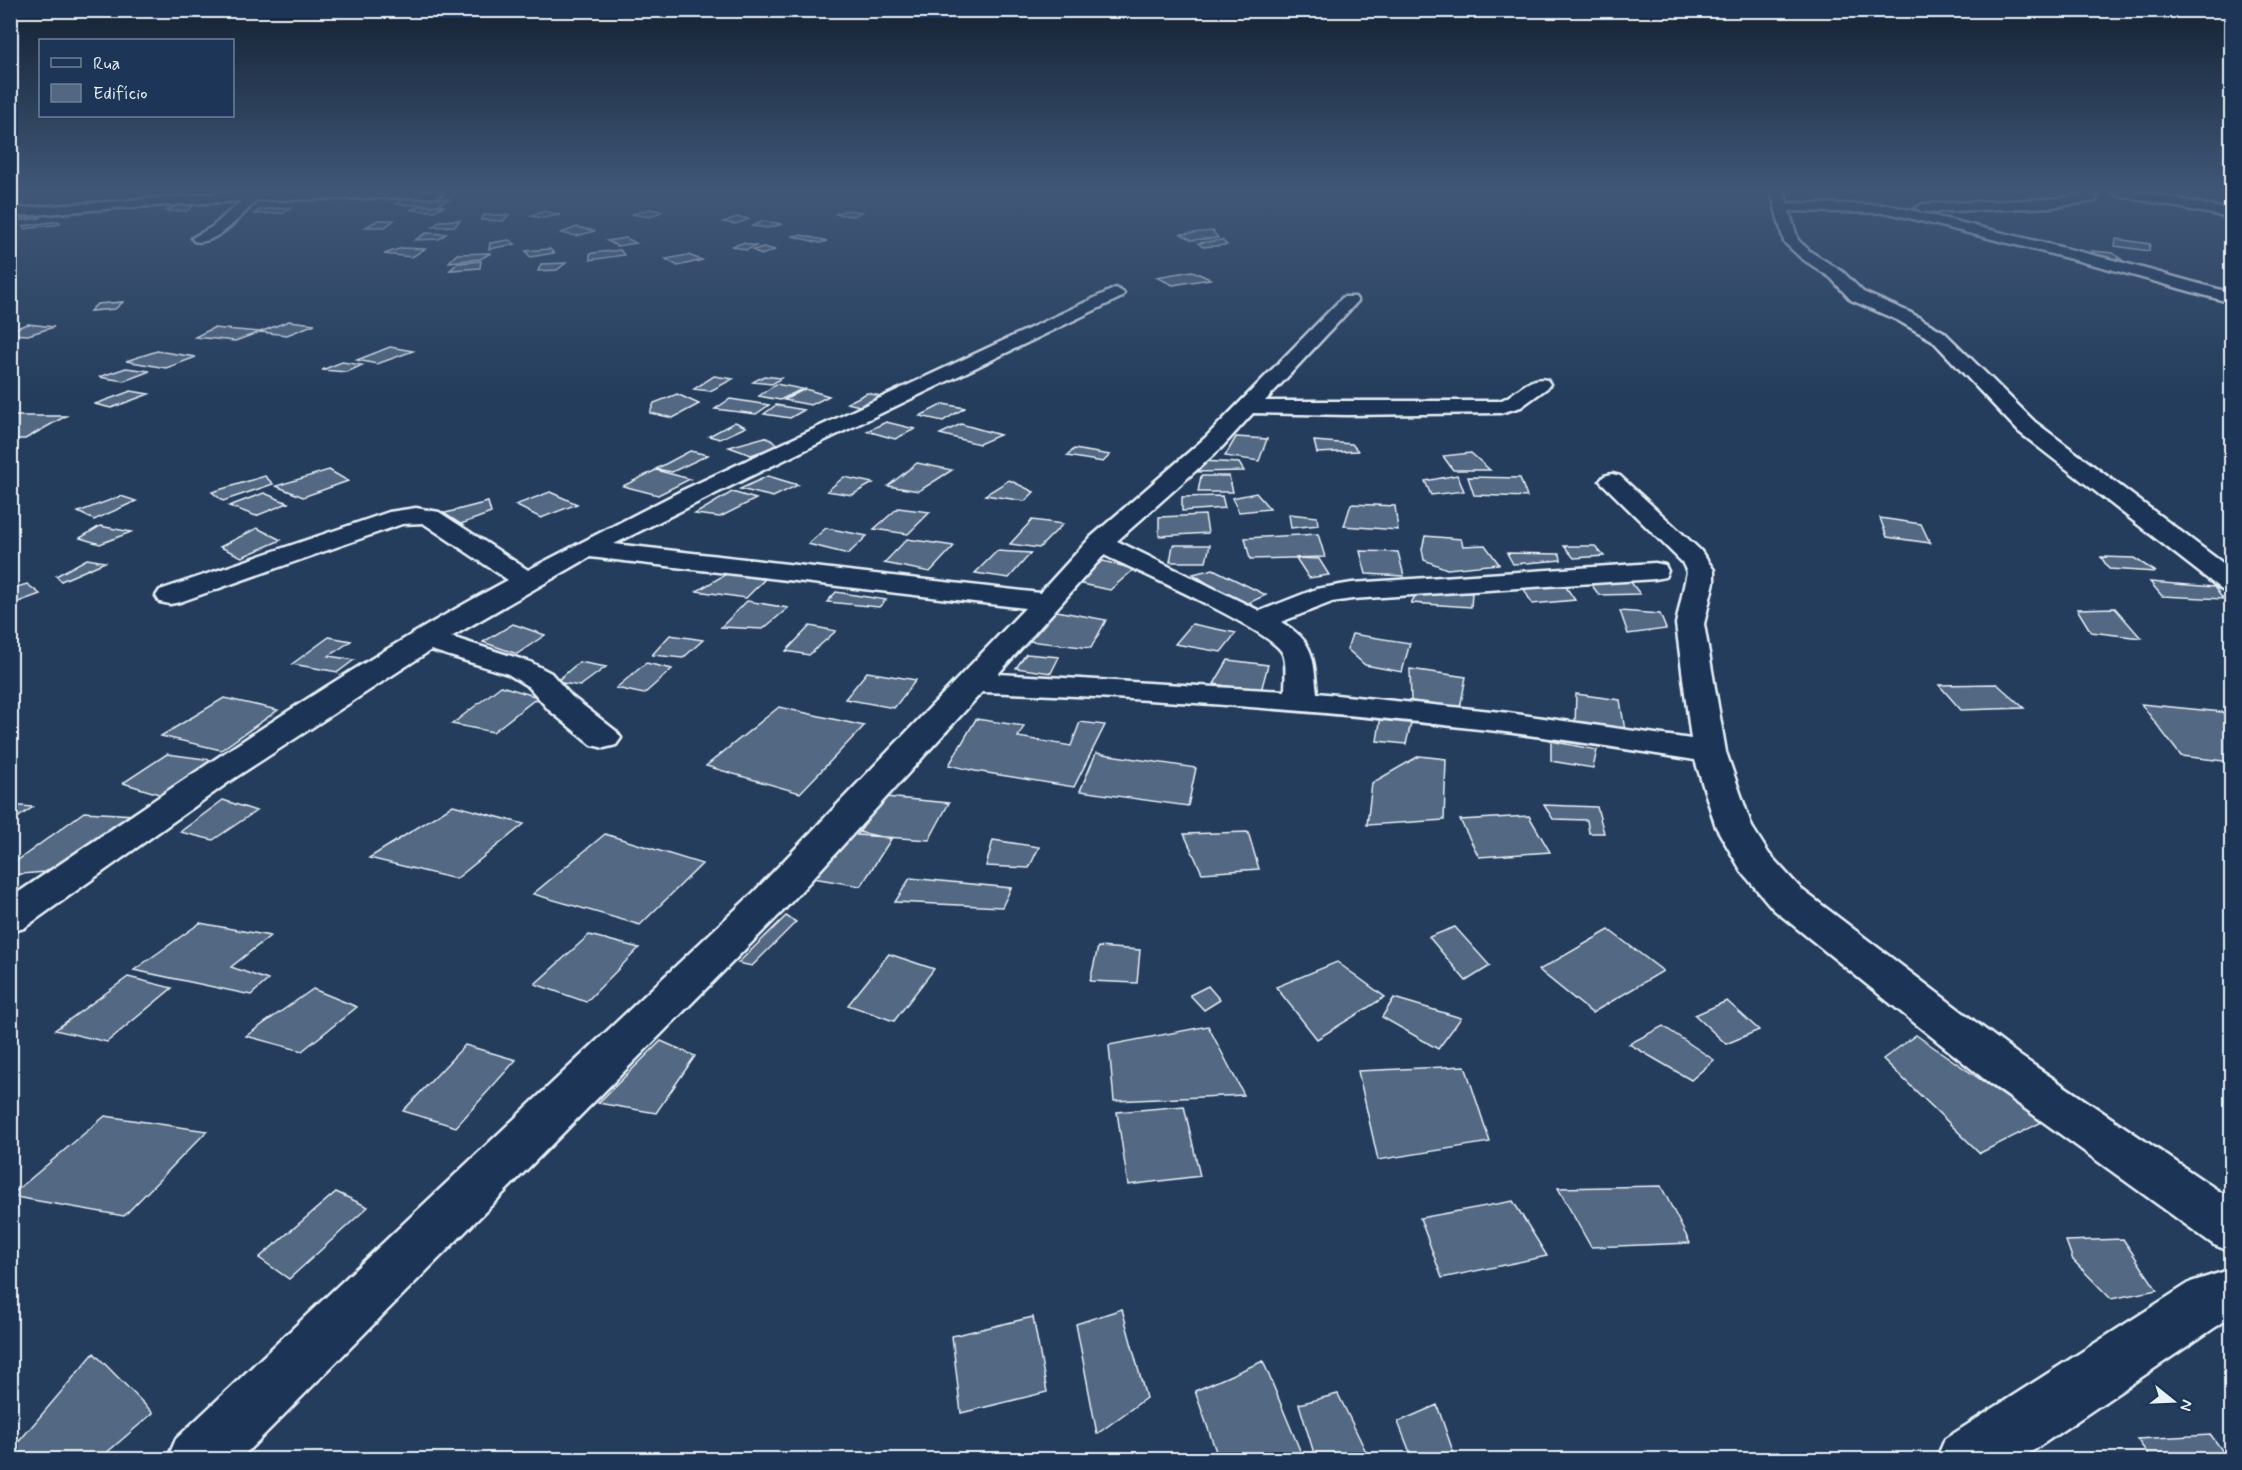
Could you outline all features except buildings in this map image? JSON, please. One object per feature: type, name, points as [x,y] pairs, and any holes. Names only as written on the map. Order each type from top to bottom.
[{"type":"street","points":[[1813,260],[1838,275],[1857,296],[1903,316],[1938,336],[2027,427],[2232,584]]},
{"type":"street","points":[[2092,260],[2232,298]]},
{"type":"street","points":[[10,918],[233,762],[428,639],[527,581],[684,499],[953,374],[1116,294]]},
{"type":"street","points":[[197,1460],[768,902],[974,682],[1100,543],[1213,444],[1349,301]]},
{"type":"street","points":[[1248,407],[1347,409],[1500,407],[1514,403],[1540,384]]},
{"type":"street","points":[[1612,481],[1691,556],[1701,570],[1701,581],[1691,608],[1690,624],[1709,752],[1734,827],[1755,863],[1787,899],[2004,1069],[2232,1229]]},
{"type":"street","points":[[170,596],[376,525],[416,515],[430,517],[527,581]]},
{"type":"street","points":[[1100,543],[1259,621],[1285,637],[1298,654],[1302,703]]},
{"type":"street","points":[[585,549],[1046,602]]},
{"type":"street","points":[[1259,621],[1326,595],[1352,591],[1655,571]]},
{"type":"street","points":[[428,639],[519,668],[540,680],[560,703],[604,738]]},
{"type":"street","points":[[974,682],[1089,686],[1472,718],[1709,752]]},
{"type":"street","points":[[1966,1460],[2210,1300],[2232,1294]]}]
